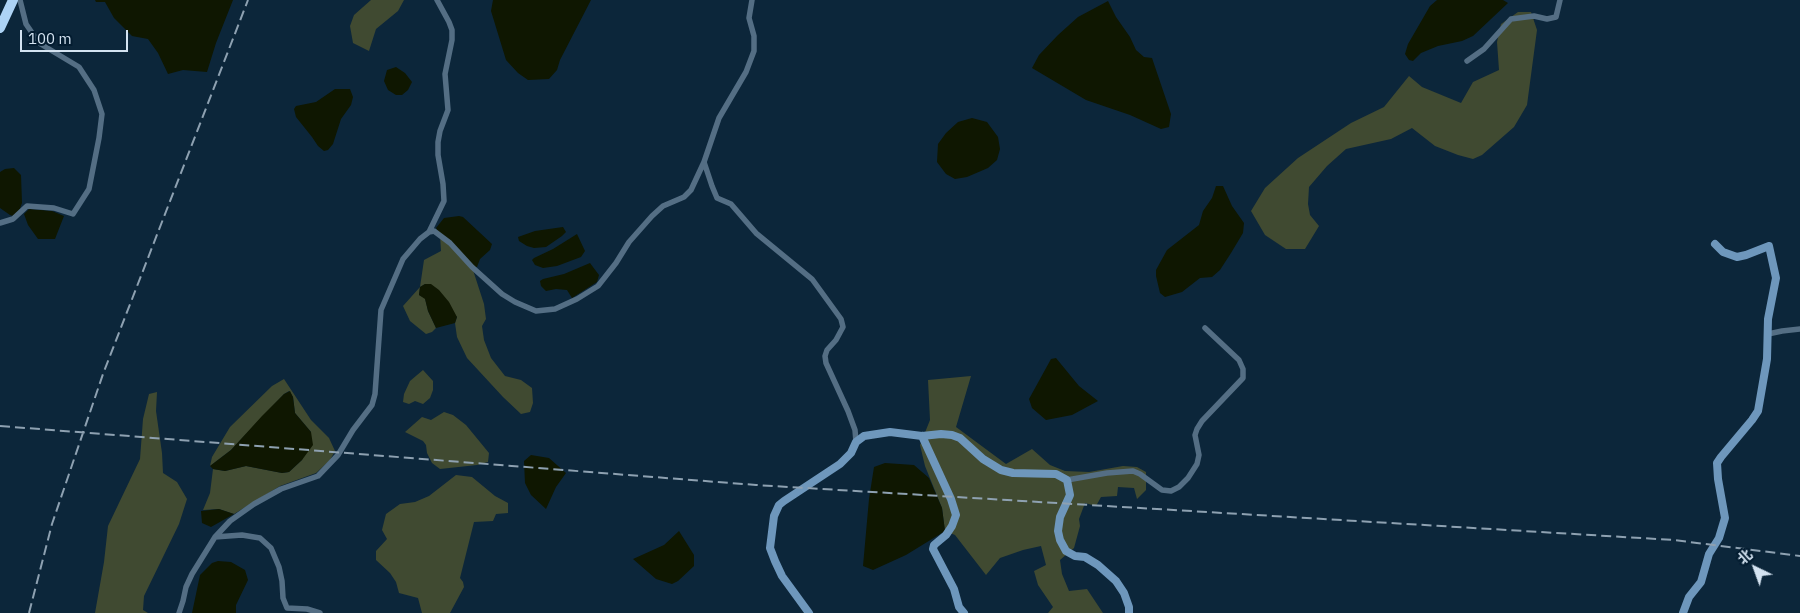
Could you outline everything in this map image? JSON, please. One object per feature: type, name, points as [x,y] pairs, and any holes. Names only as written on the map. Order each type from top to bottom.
[{"type":"highway","points":[[0,28],[13,0]]},
{"type":"street","points":[[0,223],[13,219],[27,206],[54,208],[73,214],[89,189],[102,114],[94,90],[79,67],[39,43],[26,24],[20,0]]},
{"type":"street","points":[[179,613],[192,574],[214,536],[230,521],[254,504],[282,490],[318,476],[338,455],[353,430],[372,406],[382,310],[403,259],[420,239],[429,232],[444,201],[438,142],[448,110],[445,74],[452,40],[452,30],[438,0]]},
{"type":"street","points":[[429,232],[434,231],[440,234],[477,272],[508,298],[536,311],[556,309],[577,300],[598,286],[629,242],[652,216],[663,206],[684,197],[691,190],[704,162],[719,118],[746,72],[754,51],[754,36],[749,18],[752,0]]},
{"type":"street","points":[[1467,61],[1484,49],[1511,19],[1556,16],[1560,0]]},
{"type":"street","points":[[704,162],[718,198],[732,204],[756,234],[812,279],[841,319],[843,327],[825,356],[826,363],[855,430],[856,442],[852,453],[840,464],[779,505],[774,516],[770,548],[782,576],[810,613]]},
{"type":"street","points":[[1683,613],[1689,597],[1701,582],[1709,554],[1719,538],[1725,518],[1716,471],[1717,464],[1758,411],[1767,359],[1768,319],[1776,278],[1769,246],[1737,257],[1723,252],[1715,244]]},
{"type":"street","points":[[856,442],[864,436],[890,432],[922,436],[952,435],[960,438],[983,459],[1001,470],[1013,473],[1050,473],[1067,480],[1107,473],[1133,471],[1162,490],[1171,491],[1179,487],[1188,478],[1197,464],[1199,455],[1195,435],[1202,421],[1243,378],[1243,369],[1239,360],[1205,328]]},
{"type":"street","points":[[1768,334],[1800,329]]},
{"type":"street","points":[[922,436],[952,499],[956,515],[946,535],[934,545],[933,549],[954,589],[959,607],[964,613]]},
{"type":"street","points":[[1067,480],[1070,495],[1060,517],[1058,531],[1060,540],[1066,550],[1075,556],[1085,558],[1098,565],[1116,581],[1124,593],[1129,613]]},
{"type":"street","points":[[214,536],[242,535],[260,538],[271,548],[280,567],[283,598],[287,608],[307,608],[320,613]]},
{"type":"shaded area","points":[[95,0],[233,0],[207,72],[183,70],[168,74],[158,53],[148,39],[132,36],[114,18],[105,2],[96,2]]},
{"type":"shaded area","points":[[371,0],[404,0],[398,11],[376,29],[369,51],[353,43],[350,26],[354,15]]},
{"type":"shaded area","points":[[493,0],[591,0],[560,60],[557,70],[549,79],[528,80],[518,73],[506,60],[491,11]]},
{"type":"shaded area","points":[[1437,0],[1503,0],[1508,3],[1473,36],[1462,41],[1438,46],[1421,53],[1413,61],[1409,60],[1405,54],[1408,44],[1430,6]]},
{"type":"shaded area","points":[[1108,1],[1136,50],[1144,57],[1152,58],[1171,114],[1169,127],[1161,129],[1130,115],[1086,100],[1032,68],[1039,55],[1078,17]]},
{"type":"shaded area","points":[[1518,12],[1531,12],[1537,30],[1527,105],[1514,127],[1482,155],[1473,159],[1435,146],[1412,128],[1391,139],[1346,149],[1327,166],[1309,187],[1308,204],[1310,215],[1319,226],[1305,249],[1286,249],[1265,235],[1251,211],[1265,188],[1298,158],[1351,123],[1384,107],[1409,76],[1422,87],[1461,103],[1473,82],[1499,70],[1497,42],[1501,24]]},
{"type":"shaded area","points":[[396,67],[405,73],[412,82],[408,90],[402,95],[396,95],[388,90],[384,81],[387,70]]},
{"type":"shaded area","points":[[335,89],[350,89],[353,97],[351,105],[341,119],[333,144],[328,150],[324,151],[296,117],[294,109],[296,106],[316,102]]},
{"type":"shaded area","points":[[972,118],[987,122],[998,137],[1000,149],[997,160],[988,168],[967,177],[955,179],[946,174],[937,162],[938,144],[958,122]]},
{"type":"shaded area","points":[[14,168],[21,175],[22,203],[19,211],[13,216],[0,208],[0,172],[5,169]]},
{"type":"shaded area","points":[[1216,186],[1223,186],[1232,206],[1244,223],[1243,233],[1220,270],[1212,277],[1200,278],[1182,292],[1165,297],[1160,293],[1156,270],[1167,250],[1199,225],[1203,211],[1212,198]]},
{"type":"shaded area","points":[[29,209],[52,211],[64,216],[55,239],[38,239],[28,225],[24,214]]},
{"type":"shaded area","points":[[463,217],[492,244],[490,250],[480,259],[477,267],[472,267],[440,235],[436,228],[444,218]]},
{"type":"shaded area","points":[[563,227],[566,232],[546,247],[534,248],[519,241],[518,237],[535,231]]},
{"type":"shaded area","points":[[577,234],[585,251],[581,257],[557,266],[543,268],[535,265],[532,260],[534,258]]},
{"type":"shaded area","points":[[440,235],[472,267],[484,304],[486,319],[482,326],[484,340],[491,358],[505,376],[521,380],[532,388],[533,403],[530,412],[521,414],[467,358],[457,337],[455,323],[457,317],[425,284],[420,287],[424,260],[441,251]]},
{"type":"shaded area","points":[[590,263],[599,275],[597,282],[572,298],[567,290],[556,289],[546,291],[541,286],[540,281],[543,279],[564,274]]},
{"type":"shaded area","points":[[425,284],[431,284],[439,290],[449,302],[457,317],[455,323],[436,328],[425,299],[419,295],[420,287]]},
{"type":"shaded area","points":[[420,287],[419,295],[425,298],[428,311],[436,328],[426,334],[410,321],[403,306]]},
{"type":"shaded area","points":[[1056,358],[1079,386],[1098,401],[1072,415],[1046,420],[1032,408],[1029,399],[1051,359]]},
{"type":"shaded area","points":[[423,370],[433,381],[433,390],[430,398],[423,404],[415,401],[409,404],[403,402],[404,394],[410,381]]},
{"type":"shaded area","points":[[971,376],[956,427],[1006,464],[1032,449],[1050,465],[1065,471],[1089,472],[1123,466],[1137,467],[1146,472],[1146,490],[1137,499],[1134,488],[1118,487],[1117,496],[1101,497],[1096,506],[1085,503],[1079,519],[1080,526],[1074,548],[1060,560],[1062,574],[1069,591],[1087,589],[1103,613],[1048,613],[1053,607],[1038,585],[1034,571],[1046,565],[1041,546],[1000,558],[986,575],[955,535],[945,531],[942,508],[925,466],[920,445],[930,420],[928,380]]},
{"type":"shaded area","points":[[284,379],[311,420],[329,438],[335,451],[330,460],[316,473],[280,486],[234,514],[219,509],[203,510],[210,493],[213,469],[225,471],[246,466],[282,473],[289,472],[302,460],[311,432],[295,413],[293,397],[289,391],[231,450],[210,466],[212,457],[230,427],[272,386]]},
{"type":"shaded area","points":[[290,391],[293,397],[295,413],[311,432],[313,445],[302,460],[289,472],[282,473],[246,466],[225,471],[213,469],[210,466],[231,450],[284,394]]},
{"type":"shaded area","points":[[157,392],[156,411],[163,473],[177,482],[187,499],[179,524],[144,596],[143,610],[148,613],[95,613],[108,526],[140,459],[143,419],[149,394]]},
{"type":"shaded area","points":[[444,412],[453,415],[466,425],[489,453],[488,462],[440,469],[432,463],[423,441],[405,432],[422,417],[431,420]]},
{"type":"shaded area","points":[[531,455],[549,458],[566,473],[556,487],[546,509],[531,495],[525,483],[524,461]]},
{"type":"shaded area","points":[[885,463],[914,465],[929,478],[942,508],[945,531],[906,555],[873,570],[863,566],[869,499],[874,467]]},
{"type":"shaded area","points":[[456,475],[472,477],[495,496],[508,503],[508,513],[496,514],[493,521],[474,522],[460,578],[464,587],[450,613],[422,613],[418,598],[399,593],[396,582],[390,573],[376,560],[376,551],[387,539],[382,530],[386,514],[400,504],[415,502],[429,496]]},
{"type":"shaded area","points":[[219,509],[234,514],[211,527],[202,523],[201,511]]},
{"type":"shaded area","points":[[679,531],[694,555],[694,566],[678,581],[672,584],[656,579],[633,559],[664,545]]},
{"type":"shaded area","points":[[218,561],[231,562],[245,570],[248,580],[236,605],[236,613],[192,613],[200,575],[212,563]]},
{"type":"railway","points":[[29,613],[52,524],[103,374],[248,0]]},
{"type":"railway","points":[[0,426],[756,485],[1674,540],[1800,556]]}]
